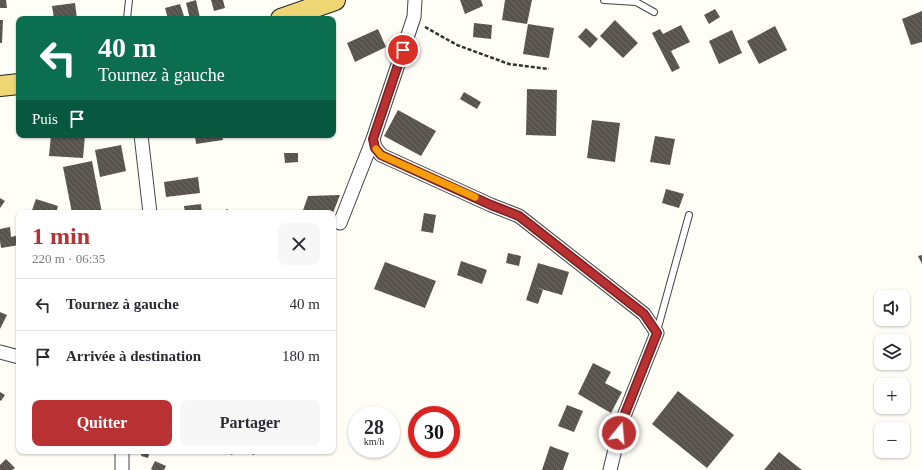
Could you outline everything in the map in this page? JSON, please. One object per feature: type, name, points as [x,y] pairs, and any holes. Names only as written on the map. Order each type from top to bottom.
[{"type":"main road","points":[[289,16],[335,0]]},
{"type":"main road","points":[[0,86],[16,84]]},
{"type":"street","points":[[340,223],[373,139],[414,17],[415,0]]},
{"type":"street","points":[[141,138],[150,210]]},
{"type":"street","points":[[373,139],[375,148],[381,155],[491,205],[519,216],[644,314],[657,333],[622,421],[610,470]]},
{"type":"street","points":[[0,352],[16,356]]},
{"type":"street","points":[[122,454],[122,470]]},
{"type":"lane","points":[[127,16],[129,0]]},
{"type":"lane","points":[[604,0],[636,2],[654,12]]},
{"type":"lane","points":[[657,333],[689,215]]},
{"type":"path","points":[[412,20],[458,45],[509,64],[549,69]]},
{"type":"building","points":[[0,0],[6,0],[7,8],[0,8]]},
{"type":"building","points":[[196,0],[200,16],[189,16],[186,3]]},
{"type":"building","points":[[211,0],[223,0],[225,8],[214,11]]},
{"type":"building","points":[[460,0],[481,0],[483,6],[465,14]]},
{"type":"building","points":[[505,0],[532,0],[527,24],[502,20]]},
{"type":"building","points":[[75,3],[77,16],[54,16],[52,6]]},
{"type":"building","points":[[180,4],[184,16],[167,16],[165,8]]},
{"type":"building","points":[[715,9],[720,17],[709,24],[704,15]]},
{"type":"building","points":[[922,11],[922,42],[911,45],[902,19]]},
{"type":"building","points":[[0,20],[3,20],[2,43],[0,43]]},
{"type":"building","points":[[615,20],[638,43],[623,58],[600,36]]},
{"type":"building","points":[[474,23],[492,25],[491,39],[473,37]]},
{"type":"building","points":[[528,24],[554,28],[549,58],[523,54]]},
{"type":"building","points":[[681,25],[690,42],[671,51],[680,68],[672,72],[652,33],[660,29],[663,34]]},
{"type":"building","points":[[775,26],[787,50],[759,64],[747,41]]},
{"type":"building","points":[[586,28],[598,39],[590,48],[578,37]]},
{"type":"building","points":[[378,29],[386,47],[355,62],[347,43]]},
{"type":"building","points":[[732,30],[742,53],[719,64],[709,41]]},
{"type":"building","points":[[527,89],[557,90],[556,136],[526,135]]},
{"type":"building","points":[[464,92],[481,102],[477,109],[460,99]]},
{"type":"building","points":[[398,110],[436,131],[421,156],[384,136]]},
{"type":"building","points":[[592,120],[620,123],[615,162],[587,158]]},
{"type":"building","points":[[655,136],[675,139],[670,165],[650,162]]},
{"type":"building","points":[[51,138],[85,138],[83,158],[49,156]]},
{"type":"building","points":[[195,138],[223,138],[223,140],[196,144]]},
{"type":"building","points":[[121,145],[126,171],[100,177],[95,150]]},
{"type":"building","points":[[284,153],[298,153],[298,162],[285,163]]},
{"type":"building","points":[[92,161],[101,210],[71,210],[63,167]]},
{"type":"building","points":[[198,177],[200,193],[166,197],[164,182]]},
{"type":"building","points":[[666,189],[684,194],[679,208],[662,203]]},
{"type":"building","points":[[340,195],[334,210],[303,210],[308,196]]},
{"type":"building","points":[[0,198],[5,201],[0,208]]},
{"type":"building","points":[[36,199],[58,206],[57,210],[32,210]]},
{"type":"building","points":[[201,204],[202,210],[185,210],[184,206]]},
{"type":"building","points":[[424,213],[436,215],[433,233],[421,231]]},
{"type":"building","points":[[10,227],[11,237],[16,236],[16,246],[1,248],[0,229]]},
{"type":"building","points":[[508,253],[521,256],[519,266],[506,263]]},
{"type":"building","points":[[922,255],[922,264],[918,256]]},
{"type":"building","points":[[461,261],[487,270],[482,284],[457,275]]},
{"type":"building","points":[[385,262],[436,281],[425,308],[374,289]]},
{"type":"building","points":[[538,263],[569,272],[562,295],[534,287],[543,290],[538,304],[526,300]]},
{"type":"building","points":[[0,312],[7,315],[0,329]]},
{"type":"building","points":[[593,363],[611,372],[605,383],[622,392],[611,413],[578,394]]},
{"type":"building","points":[[678,391],[734,435],[707,468],[652,424]]},
{"type":"building","points":[[0,392],[5,395],[1,401],[0,400]]},
{"type":"building","points":[[567,405],[583,411],[574,432],[558,426]]},
{"type":"building","points":[[550,446],[569,453],[563,470],[542,470]]},
{"type":"building","points":[[779,452],[802,470],[764,470]]},
{"type":"building","points":[[141,454],[149,454],[148,458],[141,456]]},
{"type":"building","points":[[6,459],[15,468],[12,470],[0,470],[0,465]]},
{"type":"building","points":[[155,461],[166,466],[164,470],[151,469]]},
{"type":"slow traffic","points":[[376,149],[381,155],[475,197]]},
{"type":"route","points":[[403,50],[373,139],[375,148],[381,155],[491,205],[519,216],[644,314],[657,333],[622,421],[619,433]]}]
